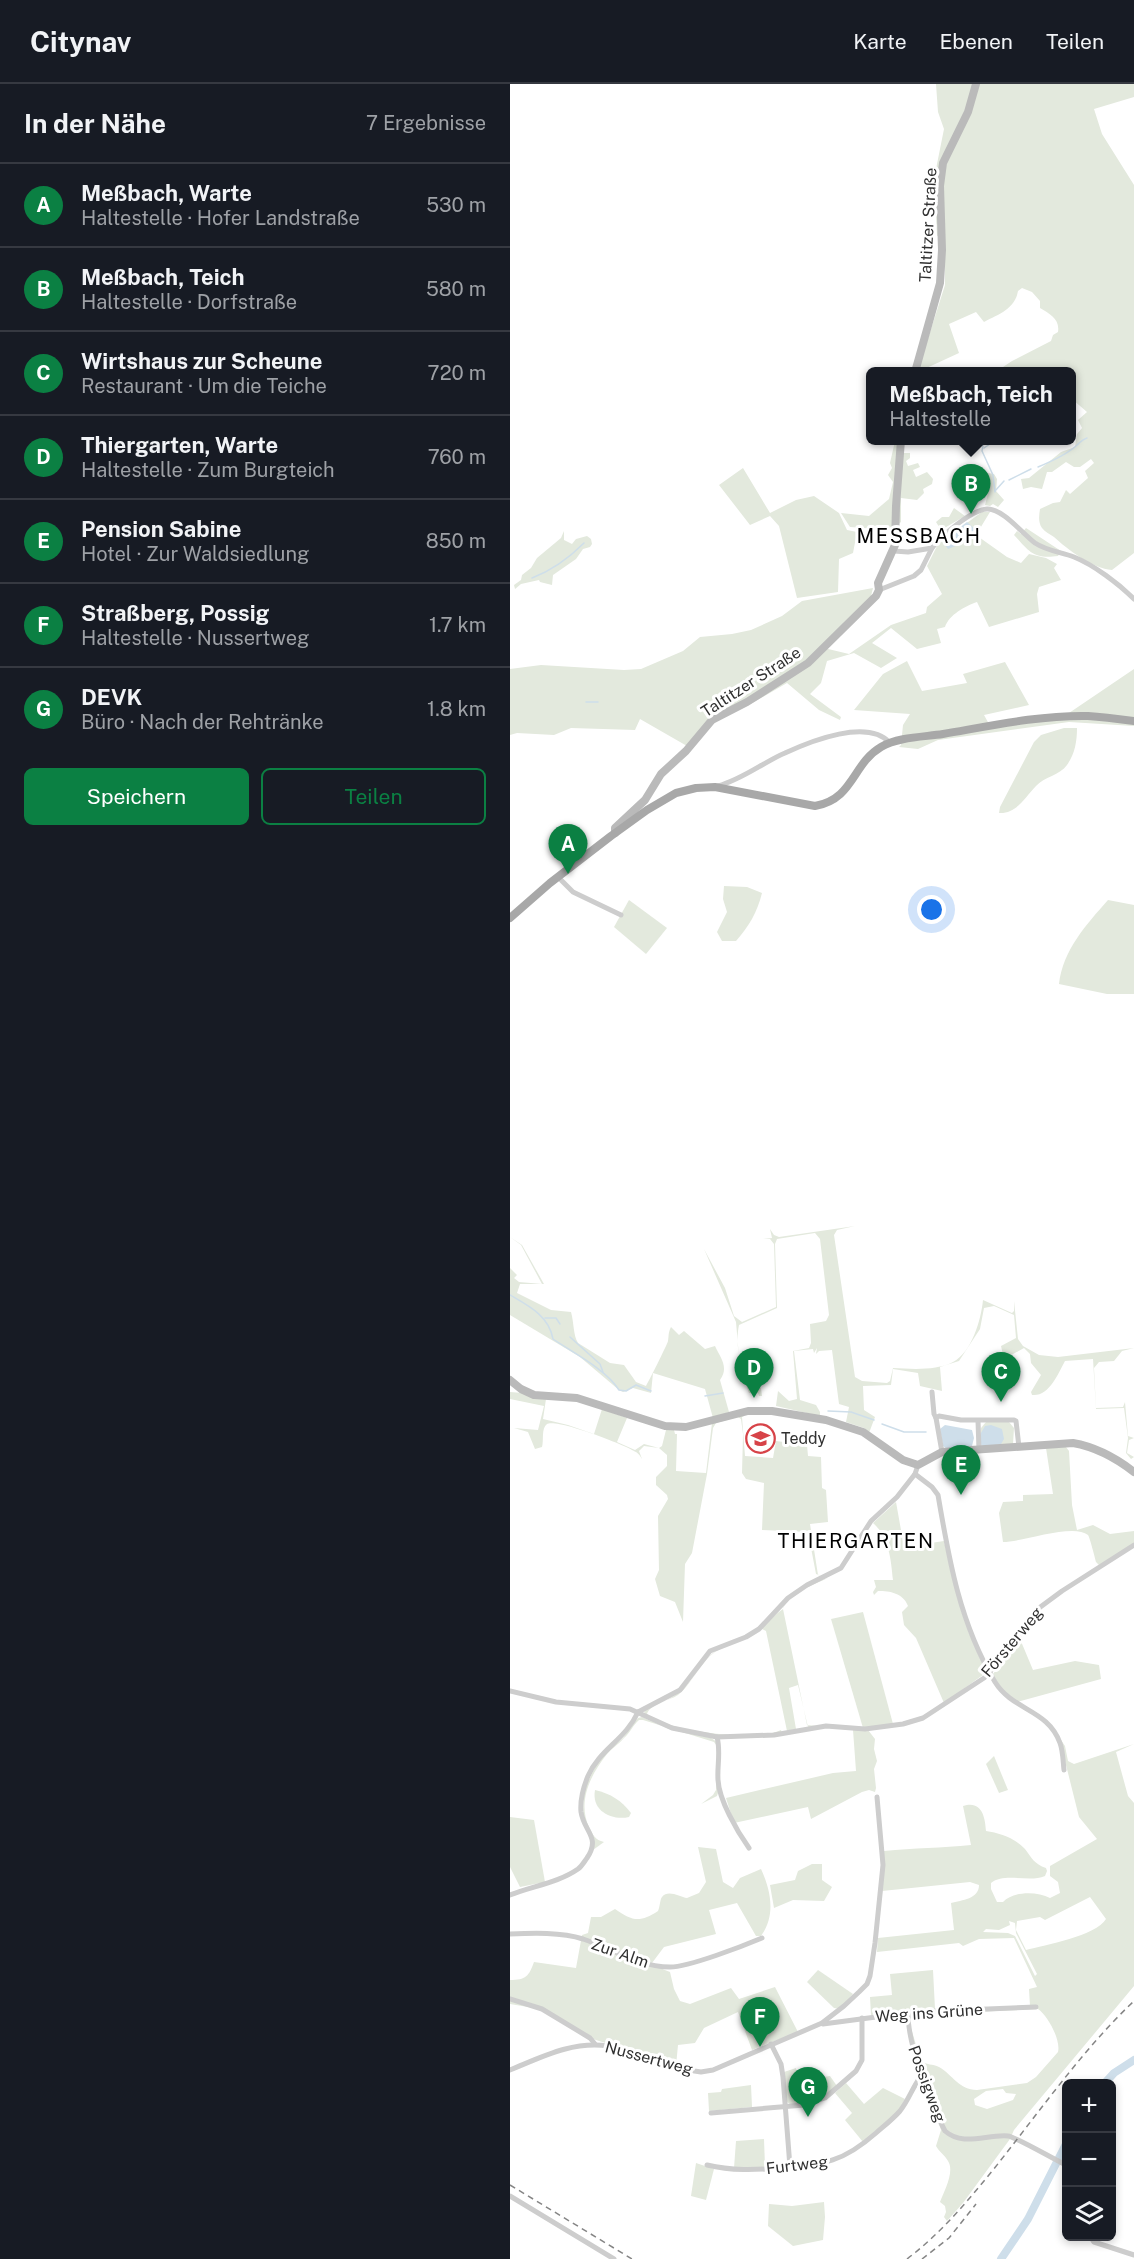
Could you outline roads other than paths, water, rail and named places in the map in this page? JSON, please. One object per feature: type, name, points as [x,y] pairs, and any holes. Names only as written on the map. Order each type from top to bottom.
[{"type":"main road","points":[[510,918],[615,833],[676,793],[696,788],[715,788],[807,806],[822,805],[842,795],[867,759],[890,742],[1062,718],[1086,716],[1134,721]]},
{"type":"street","name":"Taltitzer Straße","points":[[916,367],[940,283],[942,250],[940,194],[943,163],[968,112],[976,84]]},
{"type":"street","name":"Taltitzer Straße","points":[[615,833],[615,828],[645,800],[661,774],[686,751],[712,720],[747,702],[808,663],[857,616],[879,590],[878,583],[894,550],[901,445]]},
{"type":"street","points":[[879,590],[914,576],[921,570],[940,536],[977,512],[986,509],[996,510],[1037,544],[1077,558],[1121,586],[1134,599]]},
{"type":"street","points":[[894,550],[908,552],[932,548]]},
{"type":"street","points":[[715,788],[745,776],[785,753],[837,735],[866,731],[877,733],[890,742]]},
{"type":"street","points":[[558,877],[573,892],[621,915]]},
{"type":"street","points":[[510,1380],[534,1395],[577,1398],[665,1426],[686,1427],[748,1411],[772,1411],[826,1419],[863,1432],[903,1460],[918,1465]]},
{"type":"street","points":[[932,1392],[942,1452]]},
{"type":"street","points":[[936,1419],[939,1416],[978,1421],[1014,1420],[1020,1447]]},
{"type":"street","points":[[978,1421],[979,1450]]},
{"type":"street","points":[[510,1895],[552,1882],[580,1868],[592,1851],[591,1834],[581,1814],[581,1796],[588,1776],[599,1756],[629,1729],[638,1712],[680,1690],[710,1651],[746,1637],[759,1629],[788,1598],[807,1585],[841,1568],[871,1521],[897,1497],[915,1474],[918,1465],[942,1452],[1081,1445],[1110,1456],[1134,1472]]},
{"type":"street","points":[[915,1474],[932,1487],[938,1495],[949,1559],[961,1605],[974,1641],[1000,1690],[1015,1704],[1045,1720],[1060,1743],[1064,1770]]},
{"type":"street","name":"Försterweg","points":[[510,1690],[556,1702],[614,1707],[638,1712],[656,1723],[717,1737],[774,1735],[826,1726],[865,1729],[903,1724],[923,1718],[990,1672],[1040,1608],[1062,1591],[1134,1545]]},
{"type":"street","points":[[717,1737],[720,1748],[718,1779],[721,1796],[734,1825],[749,1848]]},
{"type":"street","name":"Nussertweg","points":[[510,2070],[550,2052],[595,2044],[690,2072],[713,2070],[822,2023],[860,1992],[870,1976],[883,1865],[877,1797]]},
{"type":"street","name":"Zur Alm","points":[[510,1934],[582,1939],[640,1962],[671,1967],[728,1951],[762,1938]]},
{"type":"street","points":[[510,1999],[542,2009],[590,2038],[595,2044]]},
{"type":"street","name":"Weg ins Grüne","points":[[822,2023],[940,2010],[1036,2007]]},
{"type":"street","name":"Possigweg","points":[[908,2014],[910,2038],[941,2124],[950,2136],[964,2139],[1012,2136],[1062,2163]]},
{"type":"street","points":[[711,2113],[819,2101],[856,2071],[863,2054],[862,2018]]},
{"type":"street","points":[[771,2044],[781,2064],[790,2167]]},
{"type":"street","name":"Furtweg","points":[[707,2165],[734,2170],[823,2164],[858,2149],[900,2111],[919,2079],[924,2077]]},
{"type":"street","points":[[510,2196],[614,2259]]},
{"type":"street","points":[[1093,2241],[1134,2255]]},
{"type":"water","points":[[967,522],[975,529],[975,532],[962,539],[961,544],[948,549],[942,541]]},
{"type":"water","points":[[945,1425],[972,1430],[974,1438],[972,1446],[947,1449],[943,1446],[940,1429]]},
{"type":"water","points":[[991,1425],[1002,1429],[1004,1439],[1001,1444],[985,1447],[981,1445],[981,1433],[985,1426]]},
{"type":"waterway","points":[[1038,467],[1063,455],[1087,438]]},
{"type":"waterway","points":[[983,445],[982,451],[993,475],[995,492]]},
{"type":"waterway","points":[[984,448],[988,445]]},
{"type":"waterway","points":[[1009,480],[1031,469]]},
{"type":"waterway","points":[[995,491],[1004,481]]},
{"type":"waterway","points":[[532,578],[560,563],[584,543]]},
{"type":"waterway","points":[[586,702],[598,702]]},
{"type":"waterway","points":[[510,1295],[543,1318],[553,1339],[606,1375],[619,1390],[626,1391],[636,1385],[651,1391]]},
{"type":"waterway","points":[[545,1318],[556,1318],[560,1324]]},
{"type":"waterway","points":[[570,1337],[600,1364],[603,1372]]},
{"type":"waterway","points":[[705,1396],[723,1393]]},
{"type":"waterway","points":[[828,1411],[851,1412],[874,1420]]},
{"type":"waterway","points":[[882,1424],[904,1432],[926,1432]]},
{"type":"waterway","points":[[1109,2079],[1134,2060]]},
{"type":"waterway","points":[[1001,2259],[1028,2219],[1062,2152]]},
{"type":"railway","points":[[907,2259],[931,2239],[963,2206],[1079,2061],[1134,2001]]},
{"type":"railway","points":[[510,2185],[632,2259]]},
{"type":"railway","points":[[922,2259],[949,2238],[976,2204]]},
{"type":"place","name":"Meßbach, Teich","points":[[971,514]]},
{"type":"place","name":"Meßbach, Warte","points":[[568,874]]},
{"type":"place","name":"Thiergarten, Warte","points":[[754,1398]]},
{"type":"place","name":"Wirtshaus zur Scheune","points":[[1001,1402]]},
{"type":"place","name":"Teddy","points":[[760,1438]]},
{"type":"place","name":"Pension Sabine","points":[[961,1495]]},
{"type":"place","name":"Straßberg, Possig","points":[[760,2047]]},
{"type":"place","name":"DEVK","points":[[808,2117]]},
{"type":"district","name":"MESSBACH","points":[[919,536]]},
{"type":"district","name":"THIERGARTEN","points":[[856,1541]]}]
